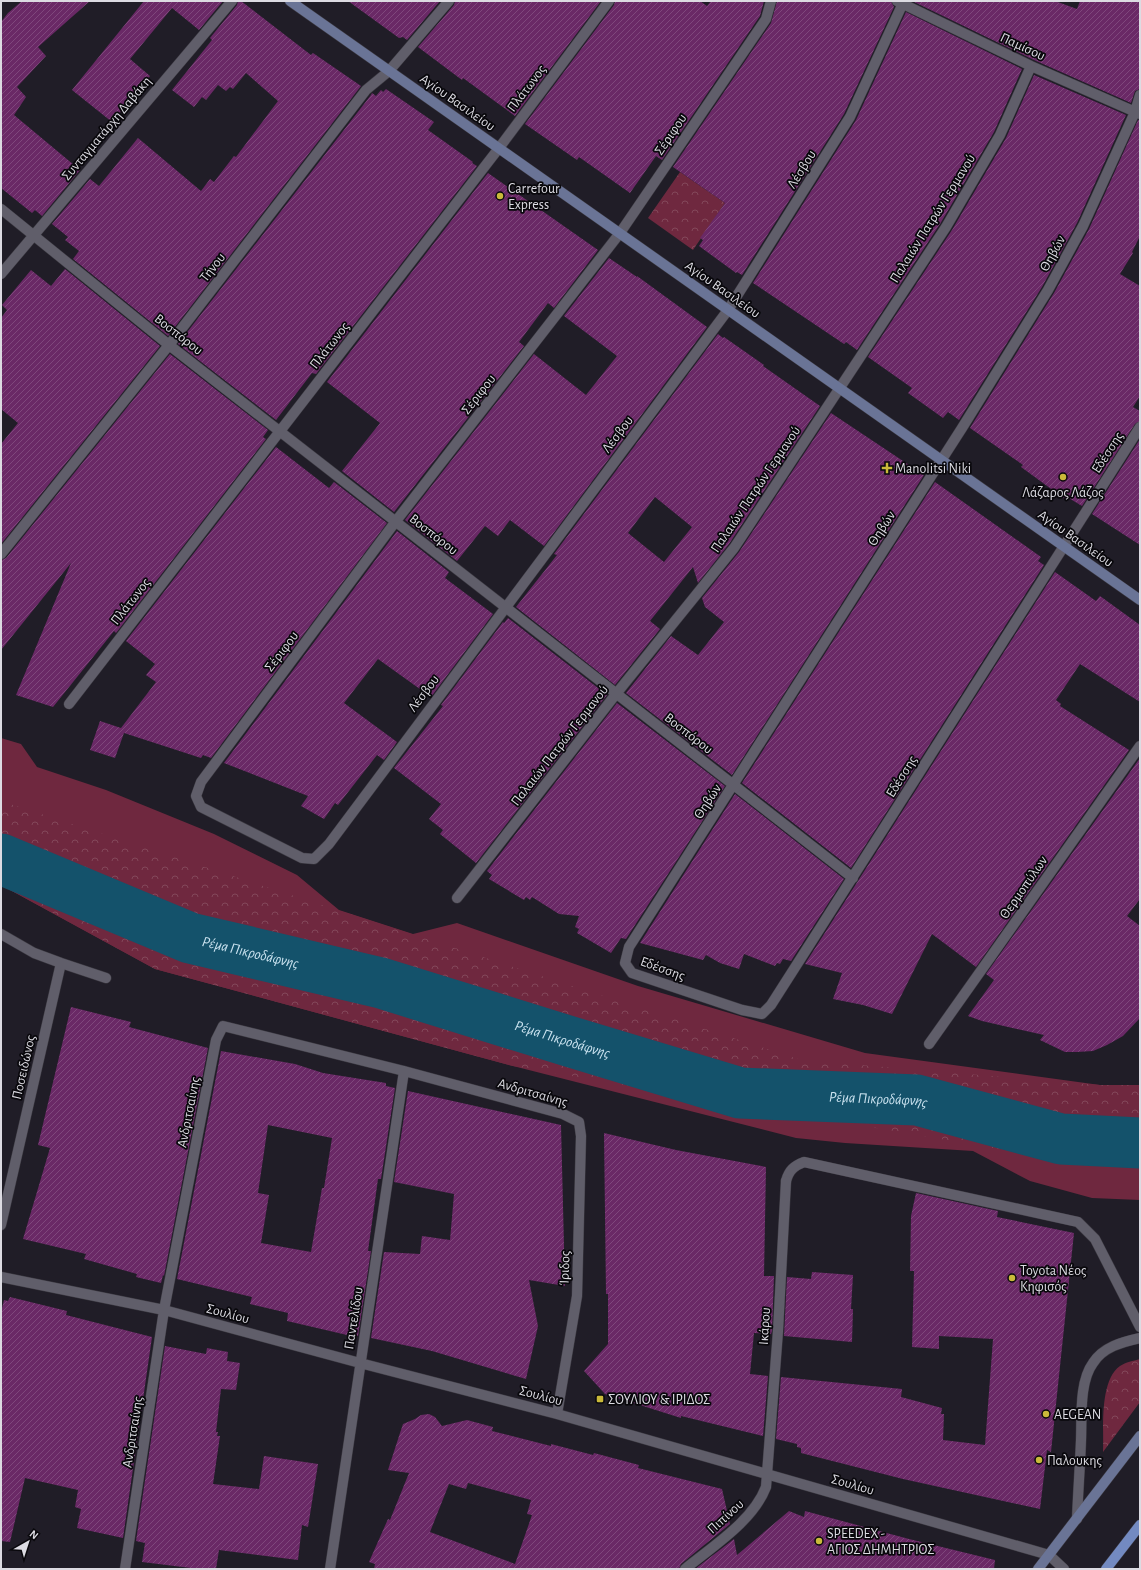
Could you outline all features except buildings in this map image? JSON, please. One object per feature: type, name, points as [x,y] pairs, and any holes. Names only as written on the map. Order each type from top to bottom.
[{"type":"main road","points":[[1106,1569],[1140,1525]]},
{"type":"street","name":"Συνταγματάρχη Δαβάκη","points":[[1,274],[232,1]]},
{"type":"street","name":"Αγίου Βασιλείου","points":[[290,1],[1140,600]]},
{"type":"street","name":"Τήνου","points":[[1,554],[169,345],[366,90],[389,71],[449,1]]},
{"type":"street","name":"Πλάτωνος","points":[[68,704],[499,148],[609,1]]},
{"type":"street","name":"Σέριφου","points":[[314,859],[302,858],[201,807],[196,796],[201,782],[396,521],[620,233],[766,19],[771,1]]},
{"type":"street","name":"Παμίσου","points":[[901,2],[1031,66],[1138,113]]},
{"type":"street","name":"Λέσβου","points":[[314,859],[329,844],[504,607],[728,310],[850,117],[901,2]]},
{"type":"street","name":"Παλαιών Πατρών Γερμανού","points":[[457,898],[616,694],[734,548],[957,207],[1000,135],[1031,66]]},
{"type":"street","name":"Θηβών","points":[[625,963],[629,947],[734,786],[1048,290],[1083,226],[1138,113],[1140,95]]},
{"type":"street","name":"Βοσπόρου","points":[[1,209],[169,345],[853,878]]},
{"type":"street","name":"Εδέσσης","points":[[625,963],[632,973],[742,1010],[762,1014],[771,1005],[1140,427]]},
{"type":"street","name":"Θερμοπύλων","points":[[929,1044],[1140,746]]},
{"type":"street","points":[[1,934],[34,953],[106,978]]},
{"type":"street","name":"Ποσειδώνος","points":[[1,1224],[61,963]]},
{"type":"street","name":"Ανδριτσαίνης","points":[[125,1569],[164,1310],[216,1040],[223,1026],[404,1071],[563,1114],[579,1122]]},
{"type":"street","name":"Παντελίδου","points":[[330,1569],[404,1071]]},
{"type":"street","name":"Ίριδος","points":[[557,1414],[577,1296],[581,1136],[579,1122]]},
{"type":"street","name":"Ικάρου","points":[[767,1473],[778,1331],[786,1180],[789,1172],[796,1165],[804,1162],[810,1163],[1078,1222],[1095,1239],[1140,1327]]},
{"type":"street","name":"Σουλίου","points":[[1,1277],[164,1310],[557,1414],[1049,1555],[1064,1569]]},
{"type":"street","points":[[1077,1519],[1083,1393],[1086,1376],[1092,1363],[1106,1350],[1113,1346],[1140,1338]]},
{"type":"street","points":[[1038,1569],[1140,1436]]},
{"type":"street","name":"Πιπίνου","points":[[685,1569],[748,1516],[761,1499],[766,1487],[767,1473]]},
{"type":"green space","points":[[680,172],[725,203],[693,250],[648,218]]},
{"type":"green space","points":[[1,738],[21,744],[37,767],[106,790],[214,834],[297,875],[339,910],[413,934],[457,923],[638,986],[865,1053],[1100,1085],[1140,1085],[1140,1200],[1092,1198],[1030,1181],[973,1151],[845,1143],[796,1138],[513,1066],[155,969],[1,885]]},
{"type":"green space","points":[[1,801],[801,1060],[1100,1085],[1140,1085],[1140,1173],[513,1066],[155,969],[1,885]]},
{"type":"green space","points":[[1140,1359],[1140,1402],[1103,1452],[1104,1406],[1109,1383],[1113,1373],[1120,1366]]},
{"type":"waterway","name":"Ρέμα Πικροδάφνης","points":[[1,859],[190,938],[381,983],[740,1093],[917,1100],[1061,1139],[1140,1143]]},
{"type":"place","name":"Carrefour Express","points":[[500,196]]},
{"type":"place","name":"Manolitsi Niki","points":[[887,468]]},
{"type":"place","name":"Λάζαρος Λάζος","points":[[1063,477]]},
{"type":"place","name":"Toyota Νέος Κηφισός","points":[[1012,1278]]},
{"type":"place","name":"ΣΟΥΛΙΟΥ & ΙΡΙΔΟΣ","points":[[600,1399]]},
{"type":"place","name":"AEGEAN","points":[[1046,1414]]},
{"type":"place","name":"Παλουκης","points":[[1039,1460]]},
{"type":"place","name":"SPEEDEX - ΑΓΙΟΣ ΔΗΜΗΤΡΙΟΣ","points":[[819,1541]]}]
